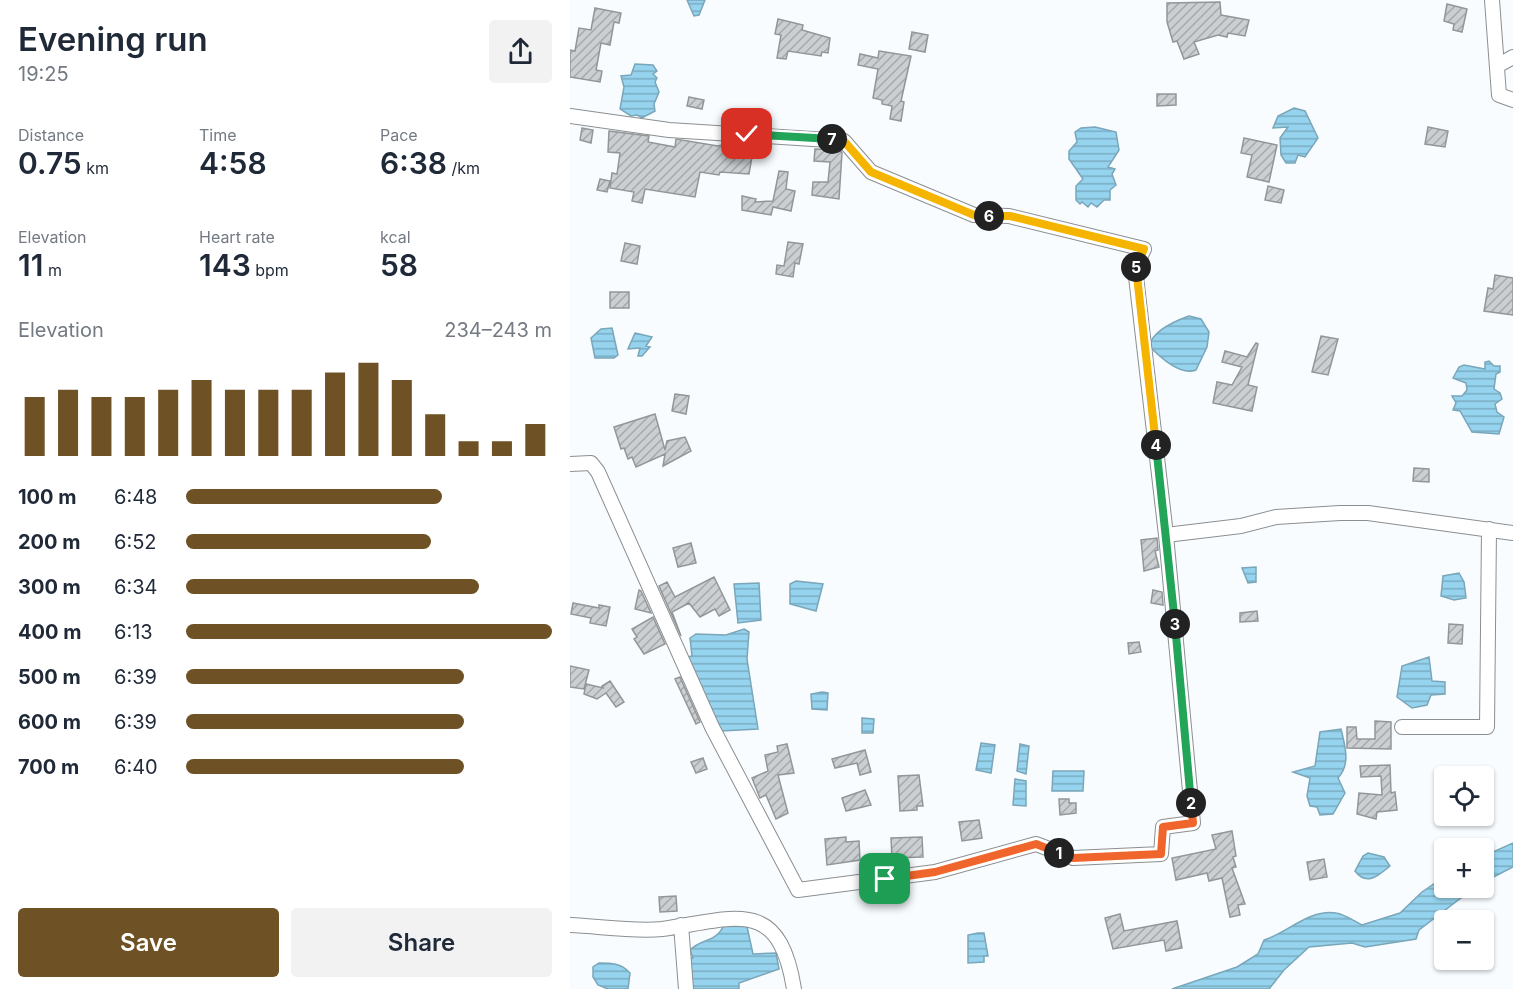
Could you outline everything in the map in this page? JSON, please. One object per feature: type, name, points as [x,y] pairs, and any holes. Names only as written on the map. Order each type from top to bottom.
[{"type":"street","points":[[1492,0],[1499,95],[1513,100]]},
{"type":"street","points":[[1497,66],[1513,57]]},
{"type":"street","points":[[570,116],[669,130],[844,141],[871,172],[974,215],[1010,216],[1144,249],[1135,268],[1166,535],[1193,823],[1163,827],[1161,854],[1073,858],[1036,844],[935,872],[798,890],[712,727],[598,472],[591,463],[570,464]]},
{"type":"street","points":[[1166,535],[1241,526],[1276,517],[1340,513],[1368,513],[1513,533]]},
{"type":"street","points":[[1402,727],[1486,727],[1489,529]]},
{"type":"street","points":[[570,925],[659,929],[745,917],[770,928],[789,959],[795,989]]},
{"type":"street","points":[[681,925],[686,989]]},
{"type":"water","points":[[687,0],[705,0],[699,15],[694,16]]},
{"type":"water","points":[[635,64],[653,65],[657,71],[653,74],[657,78],[655,82],[659,92],[654,104],[655,111],[642,118],[637,115],[631,116],[620,109],[624,87],[621,76],[631,75]]},
{"type":"water","points":[[1294,108],[1305,111],[1318,138],[1305,157],[1298,155],[1295,163],[1286,163],[1281,155],[1280,138],[1288,127],[1273,128],[1278,116]]},
{"type":"water","points":[[1095,127],[1116,132],[1119,150],[1108,167],[1115,169],[1112,174],[1116,185],[1110,190],[1110,200],[1104,200],[1097,207],[1091,203],[1088,207],[1076,200],[1076,186],[1083,179],[1069,159],[1069,151],[1077,142],[1075,132],[1081,128]]},
{"type":"water","points":[[1189,316],[1201,319],[1209,332],[1207,347],[1196,370],[1190,371],[1177,368],[1149,346],[1151,340],[1160,331],[1171,323]]},
{"type":"water","points":[[612,328],[618,355],[614,358],[595,358],[591,338],[601,329]]},
{"type":"water","points":[[635,333],[652,337],[646,346],[650,347],[642,356],[638,356],[640,348],[628,349]]},
{"type":"water","points":[[1489,361],[1494,366],[1500,366],[1500,372],[1496,374],[1494,389],[1500,393],[1502,399],[1495,404],[1497,412],[1504,417],[1499,434],[1472,432],[1460,411],[1453,410],[1456,403],[1452,396],[1462,396],[1467,390],[1466,383],[1453,378],[1459,367],[1464,365],[1485,369],[1485,362]]},
{"type":"water","points":[[1256,567],[1256,582],[1248,583],[1242,568]]},
{"type":"water","points":[[1459,573],[1464,582],[1466,598],[1454,600],[1441,596],[1443,576]]},
{"type":"water","points":[[796,581],[823,584],[816,611],[790,604],[790,584]]},
{"type":"water","points":[[759,583],[761,620],[738,623],[734,584]]},
{"type":"water","points":[[744,629],[749,632],[747,659],[758,729],[721,731],[687,657],[692,656],[690,638],[696,634],[726,635]]},
{"type":"water","points":[[1429,657],[1432,681],[1445,682],[1445,694],[1431,695],[1427,705],[1412,708],[1397,697],[1402,666]]},
{"type":"water","points":[[828,693],[827,710],[812,709],[811,694]]},
{"type":"water","points":[[862,718],[874,719],[873,733],[862,733]]},
{"type":"water","points":[[1341,729],[1346,761],[1338,778],[1345,793],[1333,814],[1320,815],[1317,807],[1310,806],[1307,796],[1310,778],[1293,772],[1315,766],[1320,732]]},
{"type":"water","points":[[981,743],[995,745],[991,773],[976,770]]},
{"type":"water","points":[[1020,744],[1029,746],[1026,774],[1017,771]]},
{"type":"water","points":[[1053,771],[1084,771],[1083,791],[1052,791]]},
{"type":"water","points":[[1015,779],[1026,781],[1026,806],[1013,805]]},
{"type":"water","points":[[1513,843],[1513,867],[1494,877],[1494,852]]},
{"type":"water","points":[[1368,853],[1384,857],[1390,866],[1377,876],[1368,879],[1359,876],[1355,871],[1363,856]]},
{"type":"water","points":[[1434,884],[1434,898],[1461,898],[1445,910],[1434,910],[1434,919],[1419,930],[1416,939],[1365,947],[1352,943],[1309,947],[1284,970],[1269,989],[1172,989],[1237,967],[1258,954],[1264,940],[1307,918],[1326,913],[1339,914],[1362,925],[1400,913]]},
{"type":"water","points":[[746,922],[753,954],[776,953],[779,969],[739,983],[739,989],[692,989],[689,958],[693,958],[690,950],[713,938],[724,925]]},
{"type":"water","points":[[984,933],[988,956],[984,956],[984,962],[968,963],[968,935]]},
{"type":"water","points":[[599,963],[616,964],[627,970],[630,973],[628,989],[608,989],[598,985],[593,977],[593,967]]},
{"type":"building","points":[[1220,2],[1221,15],[1249,20],[1245,36],[1228,33],[1227,37],[1218,35],[1194,42],[1199,54],[1184,59],[1177,41],[1173,42],[1167,22],[1167,3]]},
{"type":"building","points":[[1447,4],[1467,9],[1462,32],[1453,30],[1454,24],[1444,21]]},
{"type":"building","points":[[595,8],[621,13],[619,23],[614,22],[610,45],[601,43],[596,70],[602,71],[600,82],[570,77],[570,50],[575,51],[579,28],[591,30]]},
{"type":"building","points":[[778,19],[803,25],[802,30],[830,38],[828,53],[822,52],[821,56],[788,51],[786,59],[777,58],[781,35],[775,34]]},
{"type":"building","points":[[912,32],[928,35],[925,52],[909,49]]},
{"type":"building","points":[[879,51],[911,56],[901,101],[904,102],[901,121],[890,119],[892,106],[882,104],[882,100],[873,98],[878,69],[858,65],[860,54],[878,58]]},
{"type":"building","points":[[1157,94],[1176,94],[1176,105],[1157,106]]},
{"type":"building","points":[[689,97],[704,100],[702,109],[687,106]]},
{"type":"building","points":[[1428,127],[1448,131],[1445,147],[1425,144]]},
{"type":"building","points":[[582,128],[593,130],[591,143],[580,140]]},
{"type":"building","points":[[609,131],[649,136],[648,142],[675,147],[676,139],[718,146],[725,144],[747,148],[747,144],[757,145],[756,151],[753,151],[749,174],[720,172],[719,175],[700,172],[695,197],[645,189],[642,203],[632,201],[634,192],[610,188],[612,173],[617,174],[620,153],[608,152]]},
{"type":"building","points":[[1244,138],[1277,145],[1269,182],[1247,177],[1252,155],[1241,153]]},
{"type":"building","points":[[815,149],[840,150],[842,153],[839,199],[812,195],[813,182],[828,182],[830,162],[814,161]]},
{"type":"building","points":[[779,171],[788,172],[786,189],[795,191],[791,211],[773,207],[771,215],[742,210],[742,196],[756,199],[755,202],[773,201]]},
{"type":"building","points":[[600,179],[610,181],[607,192],[597,190]]},
{"type":"building","points":[[1268,186],[1284,190],[1281,203],[1265,200]]},
{"type":"building","points":[[788,242],[803,244],[799,264],[795,263],[793,277],[776,274],[777,265],[784,266]]},
{"type":"building","points":[[625,243],[640,246],[637,264],[621,261]]},
{"type":"building","points":[[1495,275],[1513,278],[1513,315],[1484,311],[1488,288],[1493,289]]},
{"type":"building","points":[[610,292],[629,292],[629,308],[610,308]]},
{"type":"building","points":[[1321,336],[1338,339],[1328,375],[1312,372]]},
{"type":"building","points":[[1256,343],[1258,344],[1248,385],[1257,387],[1252,411],[1213,403],[1217,382],[1232,385],[1242,367],[1222,362],[1225,351],[1247,357]]},
{"type":"building","points":[[675,394],[689,396],[686,414],[672,411]]},
{"type":"building","points":[[655,414],[665,450],[667,441],[685,437],[691,451],[663,466],[665,454],[636,467],[632,457],[628,459],[624,448],[621,449],[614,427]]},
{"type":"building","points":[[1414,468],[1429,469],[1429,482],[1413,481]]},
{"type":"building","points":[[1157,538],[1158,550],[1155,551],[1159,567],[1144,571],[1141,540]]},
{"type":"building","points":[[691,543],[696,563],[678,567],[673,548]]},
{"type":"building","points":[[714,577],[730,610],[719,616],[715,609],[700,617],[689,603],[672,612],[681,636],[659,586],[667,582],[675,597]]},
{"type":"building","points":[[639,590],[641,591],[651,613],[635,609]]},
{"type":"building","points":[[1153,590],[1162,592],[1163,605],[1151,603]]},
{"type":"building","points":[[573,603],[599,608],[599,605],[610,607],[606,626],[590,623],[591,618],[571,614]]},
{"type":"building","points":[[1257,611],[1258,621],[1240,622],[1240,613]]},
{"type":"building","points":[[653,617],[665,644],[644,654],[634,639],[637,637],[632,629]]},
{"type":"building","points":[[1449,624],[1463,625],[1462,644],[1448,643]]},
{"type":"building","points":[[1139,642],[1141,652],[1129,654],[1128,643]]},
{"type":"building","points":[[570,666],[589,670],[584,689],[570,687]]},
{"type":"building","points":[[680,677],[700,722],[696,724],[675,679]]},
{"type":"building","points":[[610,681],[624,702],[616,707],[606,693],[597,699],[584,694],[586,684],[603,688],[602,686]]},
{"type":"building","points":[[1375,721],[1391,722],[1391,749],[1347,748],[1347,727],[1356,727],[1357,739],[1375,739]]},
{"type":"building","points":[[787,744],[794,773],[778,775],[788,813],[776,819],[766,795],[760,798],[752,778],[768,771],[765,755],[778,752],[777,746]]},
{"type":"building","points":[[865,750],[871,772],[860,775],[857,763],[835,768],[832,759]]},
{"type":"building","points":[[703,758],[707,769],[696,773],[691,762]]},
{"type":"building","points":[[1390,765],[1391,793],[1395,792],[1397,810],[1377,812],[1376,819],[1357,814],[1359,793],[1382,795],[1381,776],[1361,777],[1360,766]]},
{"type":"building","points":[[919,775],[923,806],[917,806],[917,810],[900,811],[898,776]]},
{"type":"building","points":[[865,790],[871,805],[846,811],[842,798]]},
{"type":"building","points":[[1059,799],[1069,799],[1069,803],[1076,803],[1076,813],[1060,815]]},
{"type":"building","points":[[979,820],[982,838],[962,841],[959,822]]},
{"type":"building","points":[[1232,831],[1236,856],[1233,857],[1236,867],[1232,868],[1245,904],[1238,905],[1240,915],[1230,917],[1222,878],[1209,881],[1207,873],[1176,880],[1172,858],[1216,849],[1212,835]]},
{"type":"building","points":[[846,837],[846,842],[859,841],[860,860],[827,865],[825,839]]},
{"type":"building","points":[[922,837],[923,857],[892,858],[891,838]]},
{"type":"building","points":[[1324,859],[1327,877],[1310,880],[1307,862]]},
{"type":"building","points":[[676,896],[677,911],[660,912],[659,897]]},
{"type":"building","points":[[1120,914],[1124,931],[1177,921],[1182,948],[1166,951],[1164,940],[1113,949],[1105,918]]},
{"type":"route","points":[[747,134],[844,141],[871,172],[974,215],[1010,216],[1144,249],[1135,268],[1166,535],[1193,823],[1163,827],[1161,854],[1073,858],[1036,844],[935,872],[885,879]]}]
